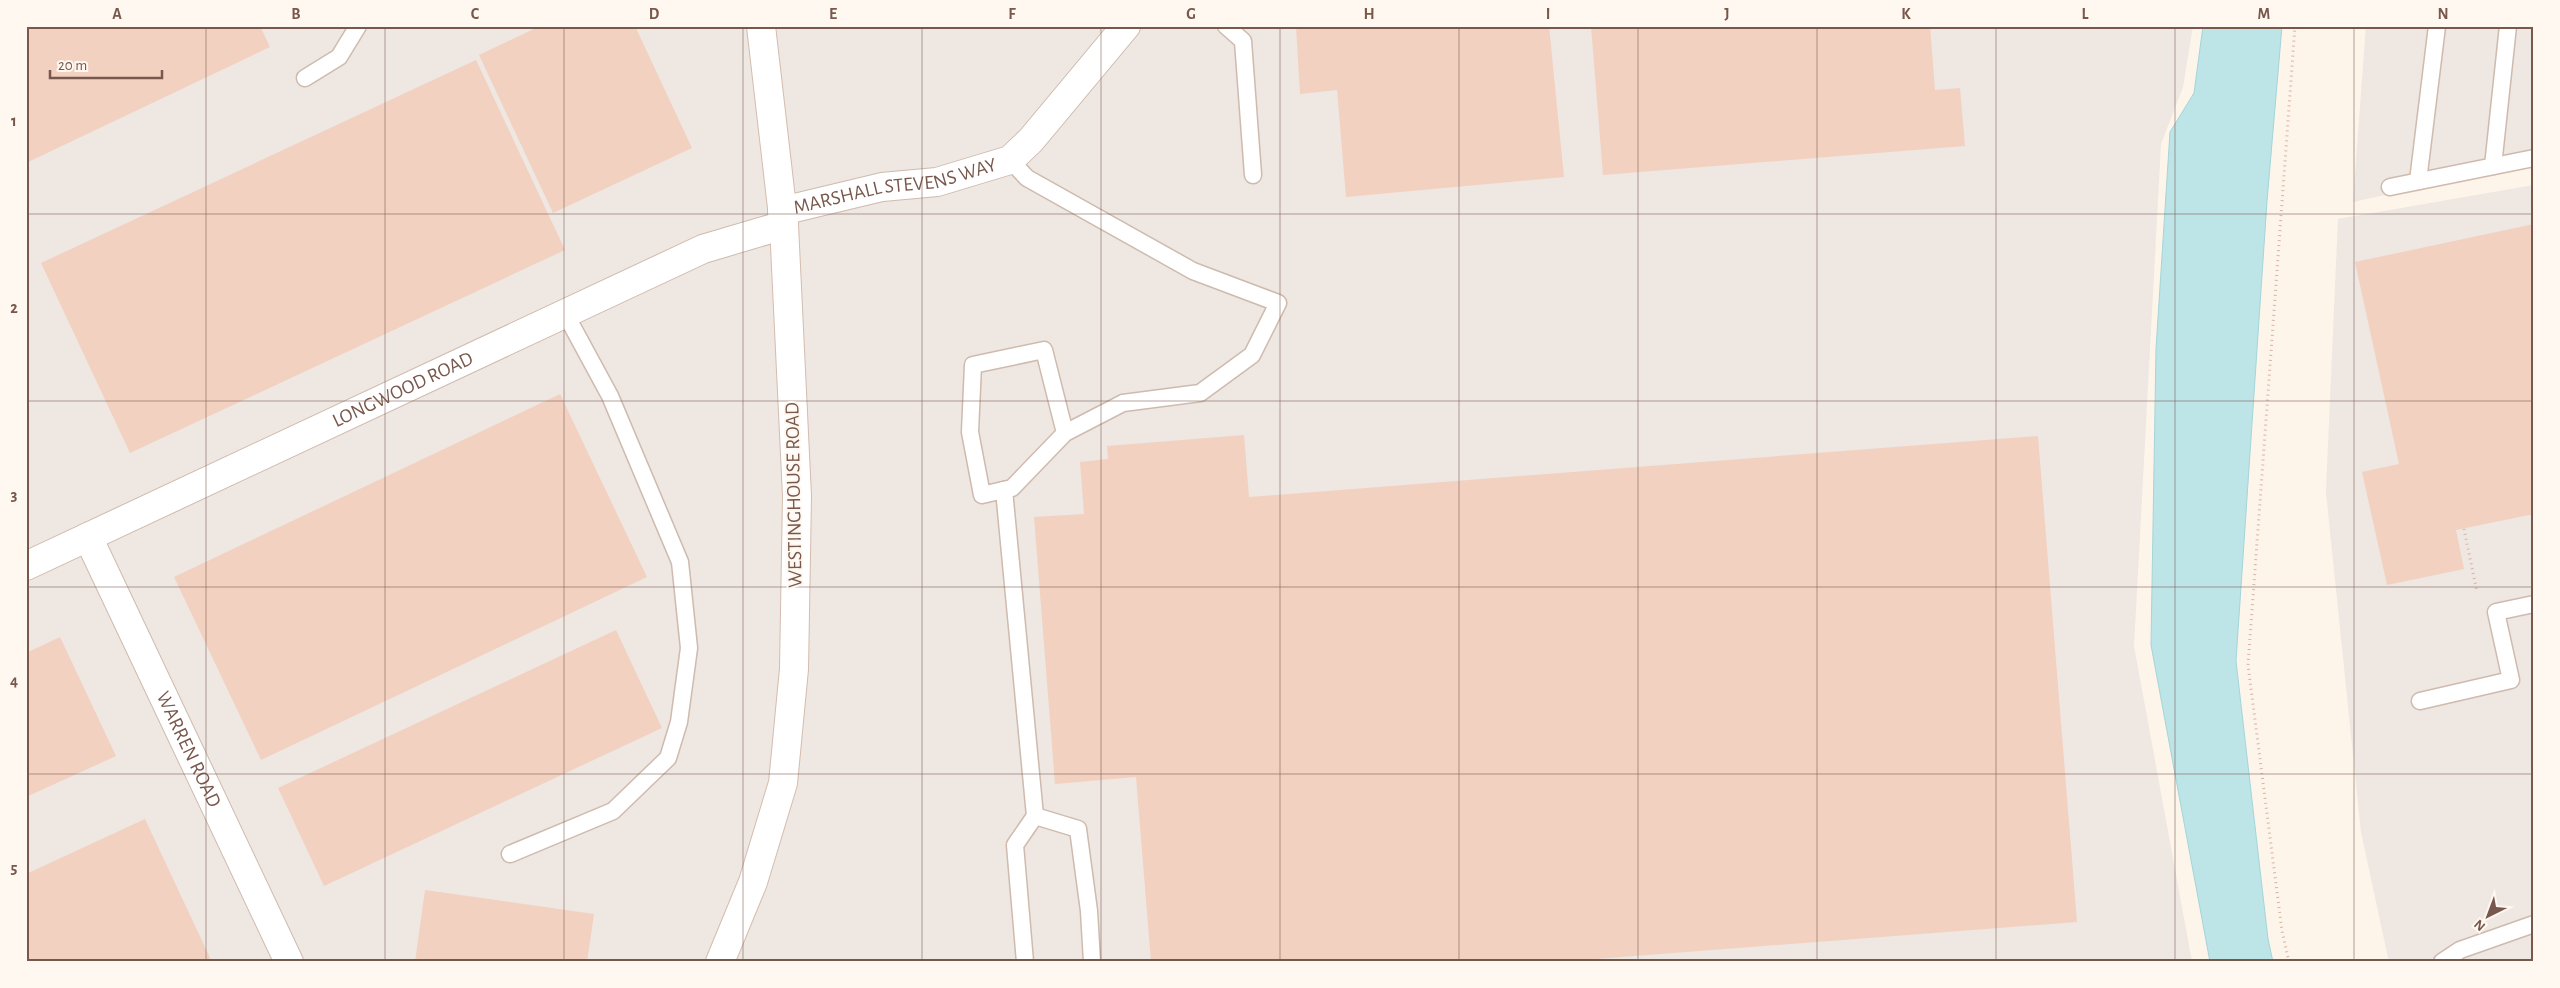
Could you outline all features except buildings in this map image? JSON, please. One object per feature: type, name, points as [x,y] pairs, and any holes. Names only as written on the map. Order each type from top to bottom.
[{"type":"street","name":"WESTINGHOUSE ROAD","points":[[726,959],[753,882],[783,783],[794,669],[797,496],[783,218],[761,26]]},
{"type":"street","name":"MARSHALL STEVENS WAY","points":[[783,218],[882,187],[937,182],[1010,160],[1031,140],[1126,26]]},
{"type":"street","name":"LONGWOOD ROAD","points":[[26,566],[703,249],[783,218]]},
{"type":"street","name":"WARREN ROAD","points":[[88,537],[289,962]]},
{"type":"lane","points":[[305,78],[339,57],[358,26]]},
{"type":"lane","points":[[1226,26],[1242,41],[1252,175]]},
{"type":"lane","points":[[2418,181],[2437,26]]},
{"type":"lane","points":[[2493,166],[2508,26]]},
{"type":"lane","points":[[2390,187],[2534,158]]},
{"type":"lane","points":[[1010,160],[1027,178],[1192,271],[1278,303],[1252,355],[1200,393],[1123,402],[1065,433],[1012,488],[982,495],[970,432],[973,365],[1044,350],[1065,433]]},
{"type":"lane","points":[[510,854],[613,812],[668,758],[679,722],[689,648],[680,562],[610,396],[565,313]]},
{"type":"lane","points":[[1004,490],[1035,816],[1015,845],[1025,962]]},
{"type":"lane","points":[[2420,701],[2511,680],[2496,612],[2534,604]]},
{"type":"lane","points":[[1035,816],[1078,830],[1090,911],[1092,962]]},
{"type":"lane","points":[[2442,962],[2460,950],[2534,924]]},
{"type":"path","points":[[2289,962],[2282,931],[2248,665],[2295,26]]},
{"type":"shaded area","points":[[26,26],[2193,26],[2183,87],[2161,144],[2134,646],[2192,962],[26,962]]},
{"type":"shaded area","points":[[2366,26],[2534,26],[2534,162],[2353,202]]},
{"type":"shaded area","points":[[2534,185],[2534,962],[2389,962],[2361,832],[2326,492],[2338,219]]},
{"type":"water","points":[[2203,26],[2282,26],[2267,201],[2236,661],[2268,939],[2273,962],[2210,962],[2151,645],[2156,349],[2170,132],[2194,93]]}]
